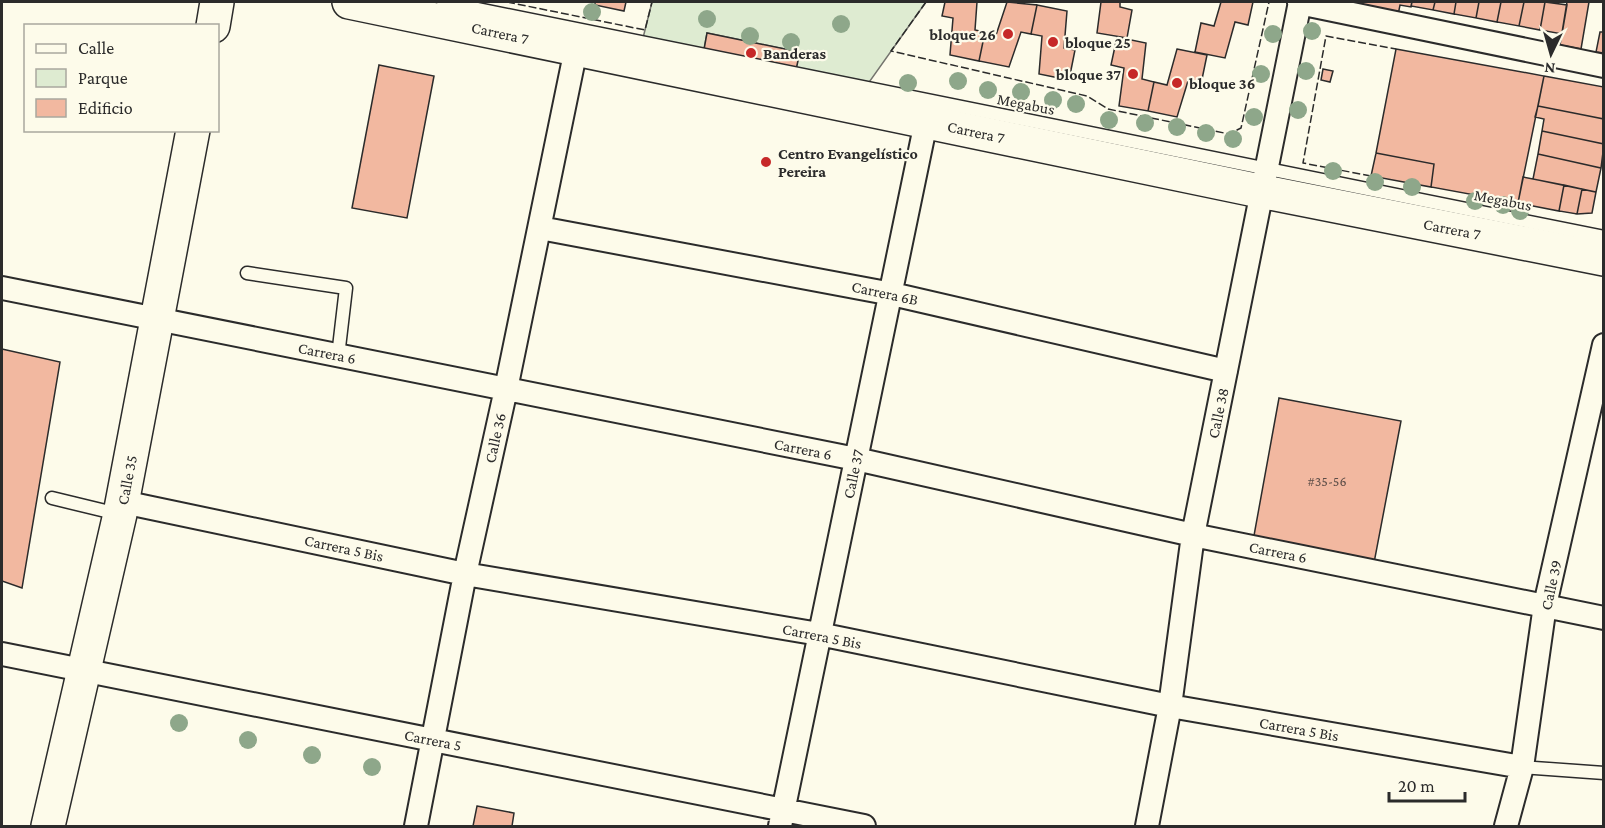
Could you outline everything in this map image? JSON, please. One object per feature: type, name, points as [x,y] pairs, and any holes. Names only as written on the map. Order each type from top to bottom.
[{"type":"main road","points":[[213,24],[217,2]]},
{"type":"main road","name":"Carrera 7","points":[[349,2],[926,122],[1265,180],[1604,259]]},
{"type":"main road","name":"Calle 35","points":[[48,826],[86,672],[122,508],[193,132]]},
{"type":"street","name":"Calle 38","points":[[1147,826],[1170,706],[1193,535],[1299,2]]},
{"type":"street","points":[[1299,2],[1604,66]]},
{"type":"street","name":"Calle 36","points":[[417,826],[465,574],[506,389],[576,49]]},
{"type":"street","name":"Calle 37","points":[[781,819],[926,122]]},
{"type":"street","name":"Carrera 6B","points":[[540,228],[892,294],[1226,370]]},
{"type":"street","name":"Carrera 6","points":[[2,288],[856,459],[1193,535],[1604,618]]},
{"type":"street","name":"Calle 39","points":[[1506,826],[1522,767],[1545,605],[1594,438],[1604,345]]},
{"type":"street","name":"Carrera 5 Bis","points":[[122,508],[465,574],[819,634],[1170,706],[1522,767]]},
{"type":"street","name":"Carrera 5","points":[[2,654],[434,740],[781,819],[864,826]]},
{"type":"lane","name":"Megabus","points":[[443,2],[1265,180],[1604,237]]},
{"type":"lane","points":[[247,273],[346,288],[338,356]]},
{"type":"lane","points":[[52,498],[122,508]]},
{"type":"lane","points":[[1522,767],[1604,773]]},
{"type":"green space","points":[[652,2],[926,2],[865,88],[795,74],[799,52],[707,33],[703,55],[642,42]]},
{"type":"building","points":[[595,2],[626,2],[624,11],[595,5]]},
{"type":"building","points":[[945,2],[977,2],[975,30],[985,32],[979,61],[950,55],[953,18],[942,16]]},
{"type":"building","name":"bloque 26","points":[[1007,2],[1037,5],[1031,34],[1021,32],[1009,67],[979,61],[985,32],[996,35]]},
{"type":"building","points":[[1101,2],[1120,2],[1120,7],[1132,10],[1127,38],[1097,33]]},
{"type":"building","points":[[1221,2],[1253,2],[1248,25],[1235,22],[1225,58],[1195,52],[1201,23],[1214,26]]},
{"type":"building","points":[[1337,2],[1412,2],[1411,7],[1400,5],[1398,15]]},
{"type":"building","points":[[1412,2],[1435,2],[1433,10],[1411,6]]},
{"type":"building","points":[[1435,2],[1456,2],[1454,14],[1433,10]]},
{"type":"building","points":[[1456,2],[1479,2],[1476,18],[1454,14]]},
{"type":"building","points":[[1479,2],[1501,2],[1497,22],[1476,18]]},
{"type":"building","points":[[1501,2],[1524,2],[1519,26],[1497,22]]},
{"type":"building","points":[[1524,2],[1545,2],[1540,30],[1519,26]]},
{"type":"building","points":[[1545,2],[1567,5],[1562,34],[1540,30]]},
{"type":"building","points":[[1567,2],[1589,2],[1581,49],[1560,45]]},
{"type":"building","name":"bloque 25","points":[[1037,5],[1067,11],[1064,48],[1075,50],[1069,80],[1039,74],[1042,36],[1031,34]]},
{"type":"building","points":[[1600,32],[1604,32],[1604,53],[1596,52]]},
{"type":"building","name":"Banderas","points":[[707,33],[800,52],[795,74],[703,55]]},
{"type":"building","name":"bloque 37","points":[[1117,37],[1146,43],[1142,79],[1154,82],[1148,111],[1119,106],[1124,68],[1111,65]]},
{"type":"building","name":"bloque 36","points":[[1177,49],[1207,55],[1201,84],[1188,81],[1177,117],[1148,111],[1154,82],[1167,85]]},
{"type":"building","points":[[1396,49],[1544,76],[1518,203],[1431,187],[1434,164],[1376,153]]},
{"type":"building","points":[[379,65],[434,76],[407,218],[352,208]]},
{"type":"building","points":[[1323,69],[1333,71],[1330,82],[1321,80]]},
{"type":"building","points":[[1544,76],[1604,87],[1604,119],[1538,106]]},
{"type":"building","points":[[1538,106],[1604,119],[1604,144],[1542,131],[1544,119],[1535,117]]},
{"type":"building","points":[[1542,131],[1604,144],[1601,168],[1538,154]]},
{"type":"building","points":[[1376,153],[1434,164],[1431,187],[1371,176]]},
{"type":"building","points":[[1538,154],[1601,168],[1596,192],[1533,179]]},
{"type":"building","points":[[1523,177],[1564,185],[1559,211],[1518,203]]},
{"type":"building","points":[[1564,185],[1582,189],[1577,214],[1559,211]]},
{"type":"building","points":[[1582,189],[1596,192],[1592,213],[1577,214]]},
{"type":"building","points":[[2,349],[60,362],[22,588],[2,581]]},
{"type":"building","points":[[1279,398],[1401,421],[1374,563],[1253,541]]},
{"type":"building","points":[[477,806],[514,813],[512,826],[473,826]]},
{"type":"fence","points":[[507,2],[645,30],[652,2]]},
{"type":"fence","points":[[926,2],[891,51],[1087,96],[1108,109],[1229,134],[1241,128],[1269,2]]},
{"type":"fence","points":[[1371,176],[1303,163],[1326,36],[1396,49]]},
{"type":"place","name":"bloque 26","points":[[1008,34]]},
{"type":"place","name":"bloque 25","points":[[1053,42]]},
{"type":"place","name":"Banderas","points":[[751,53]]},
{"type":"place","name":"bloque 37","points":[[1133,74]]},
{"type":"place","name":"bloque 36","points":[[1177,83]]},
{"type":"place","name":"Centro Evangelístico Pereira","points":[[766,162]]}]
